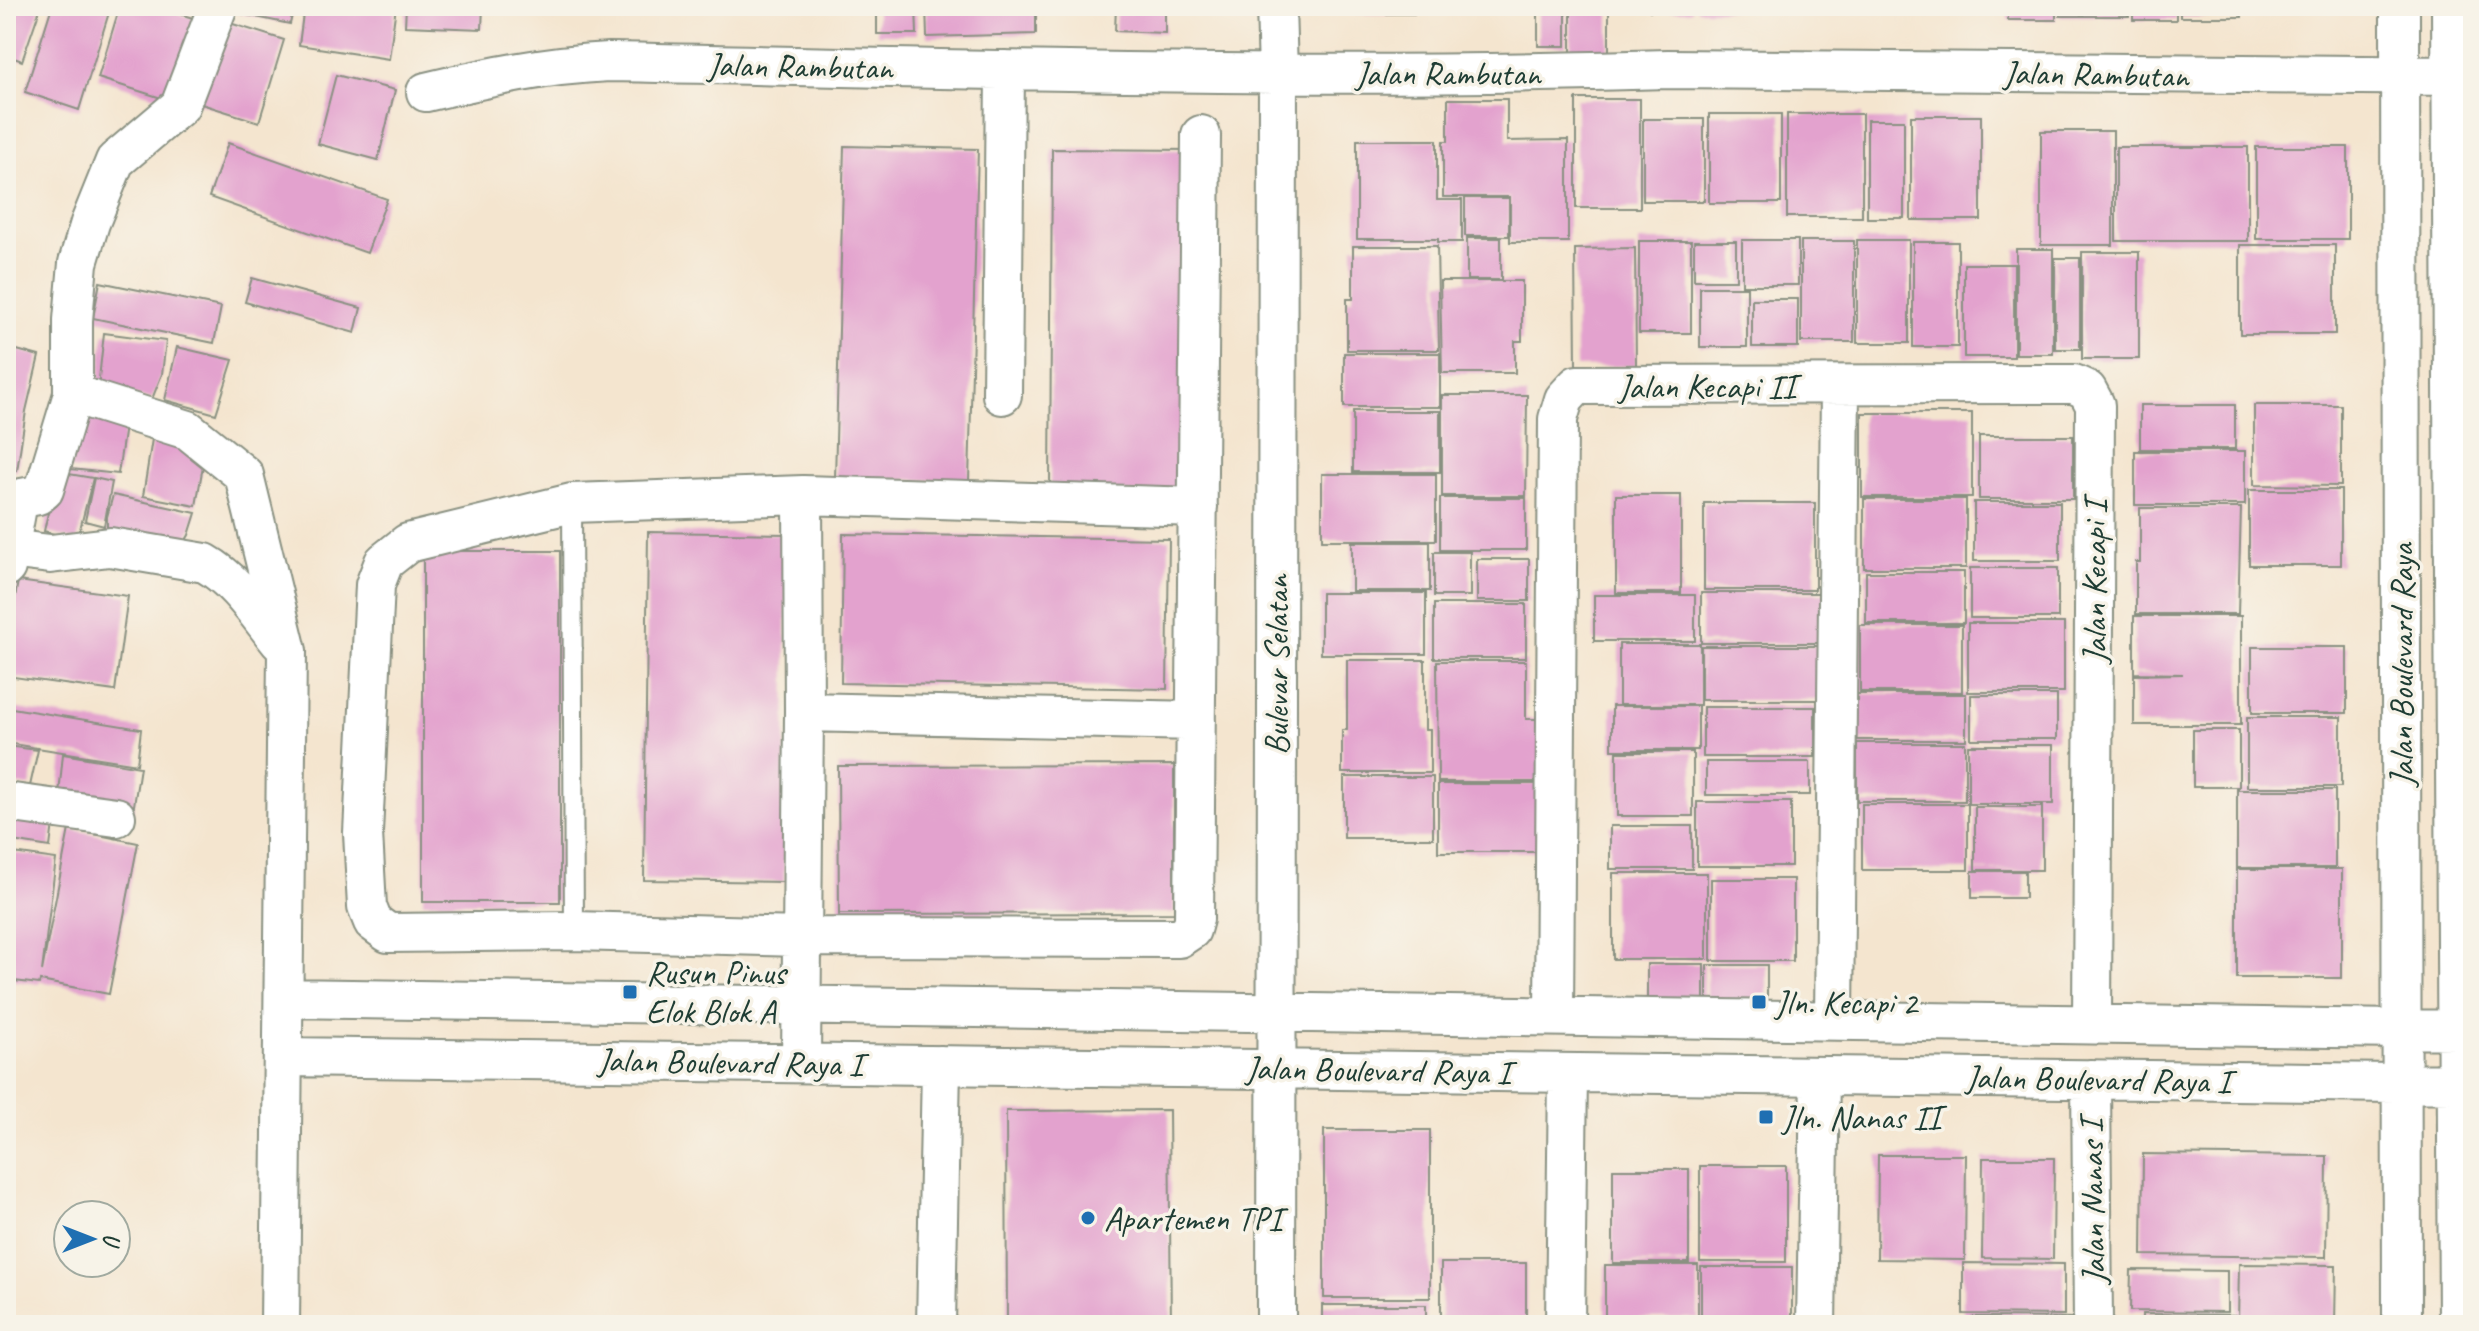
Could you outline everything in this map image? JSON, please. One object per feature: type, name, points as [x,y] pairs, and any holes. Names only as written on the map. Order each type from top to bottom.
[{"type":"street","points":[[218,6],[180,106],[115,161],[90,223],[76,277],[73,394],[44,490],[19,502],[7,558],[110,547],[205,563],[219,571],[240,592],[287,651]]},
{"type":"street","name":"Bulevar Selatan","points":[[1276,6],[1276,1325]]},
{"type":"street","name":"Jalan Boulevard Raya","points":[[2400,6],[2402,1325]]},
{"type":"street","name":"Jalan Boulevard Raya","points":[[2451,6],[2462,76],[2465,1084],[2458,1325]]},
{"type":"street","name":"Jalan Rambutan","points":[[426,92],[510,72],[609,62],[1278,73],[1548,73],[1668,69],[2462,76]]},
{"type":"street","points":[[1002,395],[1005,70]]},
{"type":"street","points":[[1198,507],[803,495],[572,503],[408,543],[384,562],[375,585],[363,833],[367,907],[373,922],[388,933],[574,931],[801,937],[1179,938],[1191,930],[1194,919],[1198,507],[1201,135]]},
{"type":"street","name":"Jalan Kecapi I","points":[[1840,386],[2074,384],[2087,390],[2095,405],[2092,1024]]},
{"type":"street","name":"Jalan Kecapi II","points":[[1554,1016],[1558,419],[1564,399],[1577,385],[1840,386],[1834,1020]]},
{"type":"street","points":[[73,394],[188,430],[244,475],[287,651],[280,1325]]},
{"type":"street","points":[[801,1062],[803,495]]},
{"type":"street","points":[[804,712],[1196,721]]},
{"type":"street","points":[[6,802],[116,817]]},
{"type":"street","name":"Jalan Boulevard Raya I","points":[[284,998],[2465,1029]]},
{"type":"street","name":"Jalan Boulevard Raya I","points":[[283,1057],[2465,1084]]},
{"type":"street","points":[[936,1325],[941,1065]]},
{"type":"street","points":[[1565,1325],[1568,1073]]},
{"type":"street","points":[[1816,1325],[1820,1076]]},
{"type":"street","name":"Jalan Nanas I","points":[[2091,1079],[2093,1325]]},
{"type":"lane","points":[[572,503],[574,931]]},
{"type":"building","points":[[6,6],[41,6],[22,61],[6,55]]},
{"type":"building","points":[[52,6],[111,6],[79,110],[25,92]]},
{"type":"building","points":[[120,6],[155,6],[199,20],[174,102],[98,78]]},
{"type":"building","points":[[228,6],[294,6],[290,24],[227,11]]},
{"type":"building","points":[[304,6],[396,6],[389,59],[299,45]]},
{"type":"building","points":[[406,6],[483,6],[482,29],[405,26]]},
{"type":"building","points":[[877,6],[916,6],[917,34],[877,34]]},
{"type":"building","points":[[926,6],[1036,6],[1036,34],[927,37]]},
{"type":"building","points":[[1116,6],[1165,6],[1165,33],[1115,31]]},
{"type":"building","points":[[1340,6],[1414,6],[1414,14],[1340,14]]},
{"type":"building","points":[[1451,6],[1535,6],[1535,12],[1451,12]]},
{"type":"building","points":[[1538,6],[1566,6],[1566,46],[1538,46]]},
{"type":"building","points":[[1571,6],[1609,6],[1609,63],[1571,63]]},
{"type":"building","points":[[1650,6],[1692,6],[1692,11],[1650,11]]},
{"type":"building","points":[[1697,6],[1734,6],[1734,10],[1697,10]]},
{"type":"building","points":[[1955,6],[1978,6],[1978,7],[1957,12]]},
{"type":"building","points":[[2008,6],[2056,6],[2056,20],[2008,20]]},
{"type":"building","points":[[2060,6],[2129,6],[2129,16],[2060,16]]},
{"type":"building","points":[[2133,6],[2176,6],[2176,20],[2133,20]]},
{"type":"building","points":[[2180,6],[2242,6],[2242,17],[2180,17]]},
{"type":"building","points":[[220,20],[284,40],[259,122],[195,102]]},
{"type":"building","points":[[336,75],[395,90],[378,160],[318,144]]},
{"type":"building","points":[[1448,99],[1507,99],[1507,141],[1568,140],[1568,242],[1510,242],[1510,197],[1443,197],[1443,141],[1448,141]]},
{"type":"building","points":[[1576,99],[1640,99],[1640,208],[1576,208]]},
{"type":"building","points":[[1709,114],[1781,114],[1781,203],[1709,203]]},
{"type":"building","points":[[1787,114],[1862,114],[1862,217],[1787,217]]},
{"type":"building","points":[[1911,116],[1981,116],[1981,220],[1911,220]]},
{"type":"building","points":[[1643,119],[1704,119],[1704,201],[1643,201]]},
{"type":"building","points":[[1867,120],[1904,120],[1904,218],[1867,218]]},
{"type":"building","points":[[2041,131],[2113,131],[2113,245],[2041,245]]},
{"type":"building","points":[[1357,140],[1437,140],[1437,200],[1462,200],[1462,242],[1357,239]]},
{"type":"building","points":[[228,143],[387,199],[367,253],[209,197]]},
{"type":"building","points":[[844,146],[978,149],[969,481],[835,478]]},
{"type":"building","points":[[2116,147],[2248,147],[2248,241],[2116,241]]},
{"type":"building","points":[[2256,147],[2348,147],[2348,239],[2256,239]]},
{"type":"building","points":[[1052,149],[1195,150],[1193,493],[1050,492]]},
{"type":"building","points":[[1465,198],[1509,198],[1509,236],[1465,236]]},
{"type":"building","points":[[1467,238],[1501,238],[1501,280],[1467,280]]},
{"type":"building","points":[[1742,240],[1798,240],[1798,285],[1742,285]]},
{"type":"building","points":[[1857,240],[1909,240],[1909,343],[1857,343]]},
{"type":"building","points":[[1639,241],[1691,241],[1691,333],[1639,333]]},
{"type":"building","points":[[1694,241],[1736,241],[1736,280],[1694,280]]},
{"type":"building","points":[[1801,241],[1854,241],[1854,342],[1801,342]]},
{"type":"building","points":[[1913,242],[1958,242],[1958,347],[1913,347]]},
{"type":"building","points":[[2240,245],[2335,245],[2335,334],[2240,334]]},
{"type":"building","points":[[1353,246],[1437,246],[1439,350],[1347,350],[1347,299],[1353,299]]},
{"type":"building","points":[[1635,248],[1636,366],[1576,367],[1575,249]]},
{"type":"building","points":[[2016,249],[2053,249],[2053,354],[2016,354]]},
{"type":"building","points":[[2082,252],[2139,252],[2139,359],[2082,359]]},
{"type":"building","points":[[2055,258],[2080,258],[2080,349],[2055,349]]},
{"type":"building","points":[[1964,264],[2014,264],[2014,357],[1964,357]]},
{"type":"building","points":[[252,278],[361,308],[355,333],[245,302]]},
{"type":"building","points":[[1440,281],[1522,281],[1522,341],[1515,341],[1515,373],[1442,373]]},
{"type":"building","points":[[100,282],[221,307],[214,343],[93,318]]},
{"type":"building","points":[[1700,287],[1747,287],[1747,347],[1700,347]]},
{"type":"building","points":[[1752,299],[1798,299],[1798,347],[1752,347]]},
{"type":"building","points":[[104,333],[166,341],[162,374],[152,399],[98,388]]},
{"type":"building","points":[[6,347],[39,356],[26,411],[17,471],[6,469]]},
{"type":"building","points":[[177,347],[233,360],[216,414],[165,400]]},
{"type":"building","points":[[1344,353],[1440,353],[1440,407],[1344,407]]},
{"type":"building","points":[[1442,395],[1527,395],[1526,496],[1442,496]]},
{"type":"building","points":[[2140,405],[2235,405],[2235,449],[2140,449]]},
{"type":"building","points":[[2254,405],[2341,405],[2341,486],[2254,485]]},
{"type":"building","points":[[1353,411],[1440,411],[1440,472],[1353,472]]},
{"type":"building","points":[[78,413],[126,419],[118,474],[71,469]]},
{"type":"building","points":[[1862,413],[1972,413],[1972,497],[1862,497]]},
{"type":"building","points":[[1979,436],[2073,436],[2073,499],[1979,499]]},
{"type":"building","points":[[152,439],[206,448],[196,506],[143,496]]},
{"type":"building","points":[[2135,451],[2245,451],[2245,505],[2135,505]]},
{"type":"building","points":[[57,472],[93,478],[77,541],[44,531]]},
{"type":"building","points":[[1322,474],[1436,474],[1436,540],[1322,540]]},
{"type":"building","points":[[94,478],[112,482],[104,526],[85,521]]},
{"type":"building","points":[[2249,490],[2341,490],[2341,565],[2249,565]]},
{"type":"building","points":[[113,495],[196,513],[179,552],[107,537],[107,517]]},
{"type":"building","points":[[1616,495],[1681,495],[1681,593],[1616,593]]},
{"type":"building","points":[[1440,498],[1526,498],[1526,550],[1440,550]]},
{"type":"building","points":[[1864,499],[1966,499],[1966,568],[1864,568]]},
{"type":"building","points":[[1974,502],[2060,502],[2060,561],[1974,561]]},
{"type":"building","points":[[1704,503],[1815,503],[1815,590],[1704,590]]},
{"type":"building","points":[[2140,508],[2241,508],[2238,614],[2136,614]]},
{"type":"building","points":[[648,532],[787,534],[784,882],[644,880]]},
{"type":"building","points":[[843,534],[1169,539],[1167,689],[841,683]]},
{"type":"building","points":[[1352,542],[1430,542],[1430,591],[1352,591]]},
{"type":"building","points":[[423,551],[560,551],[560,902],[423,902]]},
{"type":"building","points":[[1434,552],[1470,552],[1470,596],[1434,596]]},
{"type":"building","points":[[1477,559],[1529,559],[1529,601],[1477,601]]},
{"type":"building","points":[[1970,568],[2058,568],[2058,618],[1970,618]]},
{"type":"building","points":[[1866,572],[1964,572],[1964,623],[1866,623]]},
{"type":"building","points":[[18,581],[128,596],[115,691],[6,676],[6,648]]},
{"type":"building","points":[[1321,593],[1426,593],[1426,654],[1321,654]]},
{"type":"building","points":[[1701,593],[1826,593],[1826,643],[1701,643]]},
{"type":"building","points":[[1594,595],[1695,595],[1695,641],[1594,641]]},
{"type":"building","points":[[1434,604],[1526,604],[1526,658],[1434,658]]},
{"type":"building","points":[[2134,616],[2241,616],[2241,725],[2134,725],[2134,675],[2183,674],[2134,673]]},
{"type":"building","points":[[1968,623],[2064,623],[2064,692],[1968,692]]},
{"type":"building","points":[[1860,625],[1962,625],[1962,692],[1860,692]]},
{"type":"building","points":[[1619,644],[1700,644],[1700,705],[1619,705]]},
{"type":"building","points":[[1701,646],[1820,646],[1820,700],[1701,700]]},
{"type":"building","points":[[2252,647],[2347,647],[2347,713],[2252,713]]},
{"type":"building","points":[[1347,660],[1425,660],[1425,730],[1430,730],[1430,773],[1342,773],[1342,730],[1347,730]]},
{"type":"building","points":[[1437,661],[1526,661],[1526,719],[1549,719],[1549,782],[1438,782]]},
{"type":"building","points":[[1855,694],[1966,694],[1966,740],[1855,740]]},
{"type":"building","points":[[1971,695],[2057,695],[2057,739],[1971,739]]},
{"type":"building","points":[[1612,706],[1698,706],[1698,750],[1612,750]]},
{"type":"building","points":[[6,707],[141,729],[137,764],[6,743]]},
{"type":"building","points":[[1703,707],[1815,707],[1815,757],[1703,757]]},
{"type":"building","points":[[2247,717],[2341,717],[2341,787],[2247,787]]},
{"type":"building","points":[[2193,730],[2239,730],[2239,787],[2193,787]]},
{"type":"building","points":[[1857,743],[1965,743],[1965,801],[1857,801]]},
{"type":"building","points":[[1968,745],[2053,745],[2053,804],[1968,804]]},
{"type":"building","points":[[6,746],[38,750],[30,786],[6,783]]},
{"type":"building","points":[[1617,752],[1693,752],[1693,816],[1617,816]]},
{"type":"building","points":[[63,754],[140,767],[133,812],[58,804]]},
{"type":"building","points":[[1706,762],[1810,762],[1810,795],[1706,795]]},
{"type":"building","points":[[1174,765],[1174,913],[839,914],[838,766]]},
{"type":"building","points":[[1344,777],[1433,777],[1433,838],[1344,838]]},
{"type":"building","points":[[1438,784],[1545,784],[1545,852],[1438,852]]},
{"type":"building","points":[[2237,790],[2335,790],[2335,868],[2237,868]]},
{"type":"building","points":[[1697,802],[1791,802],[1791,866],[1697,866]]},
{"type":"building","points":[[1862,804],[1968,804],[1968,870],[1862,870]]},
{"type":"building","points":[[1975,807],[2042,807],[2042,870],[1975,870]]},
{"type":"building","points":[[6,815],[53,823],[50,847],[6,840]]},
{"type":"building","points":[[1610,826],[1692,826],[1692,869],[1610,869]]},
{"type":"building","points":[[69,829],[138,843],[109,994],[40,981],[39,984],[6,980],[6,852],[56,859],[42,971]]},
{"type":"building","points":[[2237,869],[2342,869],[2342,978],[2237,978]]},
{"type":"building","points":[[1972,871],[2025,871],[2025,898],[1972,898]]},
{"type":"building","points":[[1613,873],[1707,873],[1707,959],[1613,959]]},
{"type":"building","points":[[1711,879],[1793,879],[1793,961],[1711,961]]},
{"type":"building","points":[[1647,964],[1704,964],[1704,1011],[1647,1011]]},
{"type":"building","points":[[1707,965],[1767,965],[1767,1009],[1707,1009]]},
{"type":"building","name":"Apartemen TPI","points":[[1169,1110],[1171,1325],[1007,1325],[1006,1111]]},
{"type":"building","points":[[1324,1130],[1430,1130],[1430,1298],[1324,1298]]},
{"type":"building","points":[[2143,1154],[2327,1156],[2326,1257],[2142,1255]]},
{"type":"building","points":[[1878,1155],[1966,1155],[1965,1260],[1877,1259]]},
{"type":"building","points":[[1983,1158],[2054,1158],[2053,1259],[1982,1258]]},
{"type":"building","points":[[1700,1166],[1786,1166],[1786,1262],[1700,1262]]},
{"type":"building","points":[[1613,1169],[1689,1169],[1689,1263],[1613,1263]]},
{"type":"building","points":[[1441,1263],[1526,1263],[1526,1325],[1441,1325]]},
{"type":"building","points":[[1963,1263],[2064,1264],[2064,1315],[1963,1314]]},
{"type":"building","points":[[2239,1264],[2336,1265],[2335,1325],[2238,1325]]},
{"type":"building","points":[[1605,1265],[1698,1265],[1698,1318],[1605,1318]]},
{"type":"building","points":[[1701,1267],[1792,1267],[1792,1325],[1701,1325]]},
{"type":"building","points":[[2131,1270],[2227,1271],[2227,1312],[2130,1311]]},
{"type":"building","points":[[1322,1305],[1426,1305],[1426,1325],[1322,1325]]},
{"type":"building","points":[[2142,1314],[2235,1315],[2235,1325],[2142,1325]]},
{"type":"building","points":[[1972,1317],[2087,1318],[2087,1325],[1972,1325]]},
{"type":"building","points":[[1874,1321],[1965,1321],[1965,1325],[1874,1325]]},
{"type":"place","name":"Rusun Pinus Elok Blok A","points":[[630,992]]},
{"type":"place","name":"Jln. Kecapi 2","points":[[1759,1002]]},
{"type":"place","name":"Jln. Nanas II","points":[[1766,1117]]},
{"type":"place","name":"Apartemen TPI","points":[[1088,1218]]}]
